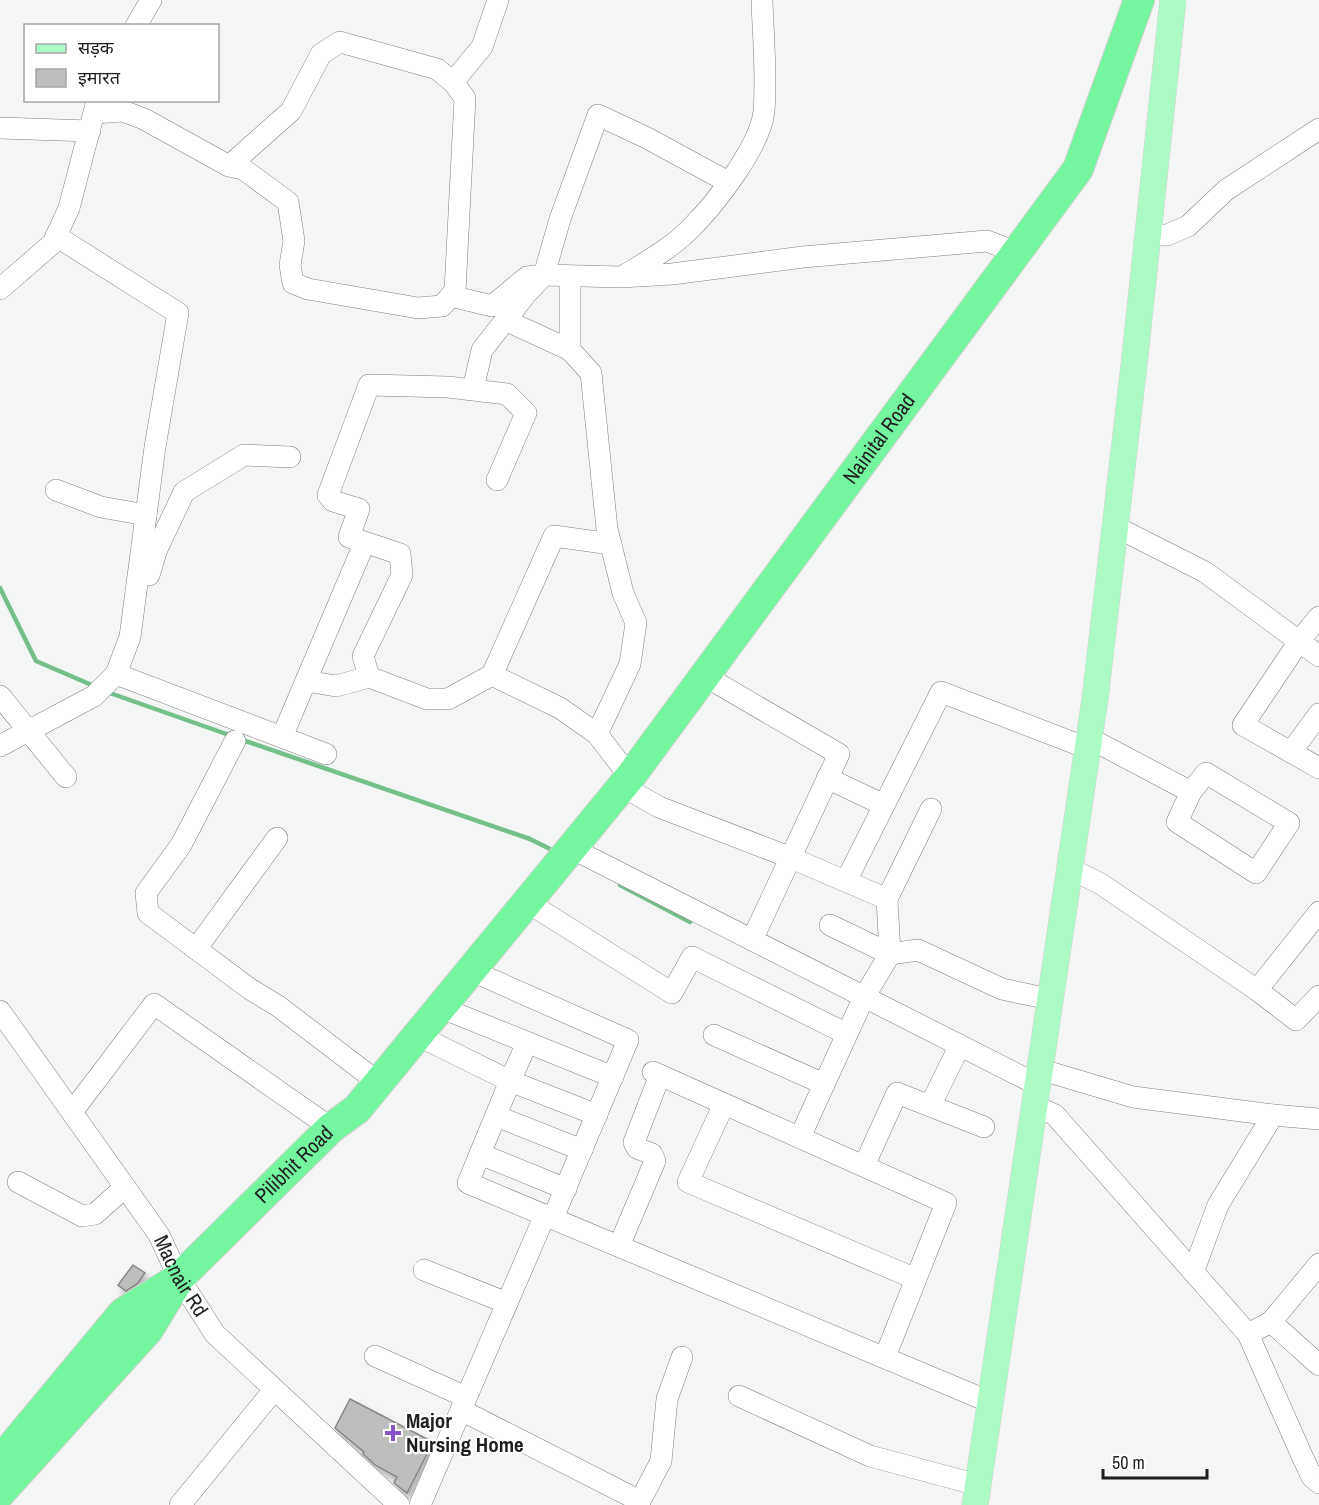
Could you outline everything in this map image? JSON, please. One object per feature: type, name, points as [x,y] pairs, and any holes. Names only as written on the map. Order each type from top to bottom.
[{"type":"highway","name":"Nainital Road","points":[[567,854],[626,781],[702,675],[1018,253],[1078,169],[1139,0]]},
{"type":"highway","name":"Pilibhit Road","points":[[0,1461],[123,1313],[178,1278],[331,1128],[357,1109],[567,854]]},
{"type":"highway","points":[[0,1493],[148,1330],[178,1278]]},
{"type":"main road","points":[[977,1495],[1088,743],[1149,235],[1173,0]]},
{"type":"street","points":[[137,24],[152,0]]},
{"type":"street","points":[[453,82],[482,47],[498,0]]},
{"type":"street","points":[[621,277],[658,254],[692,227],[741,166],[755,140],[764,113],[762,0]]},
{"type":"street","points":[[0,128],[123,111],[144,119],[229,166],[243,169],[288,202],[294,241],[290,265],[292,283],[308,289],[418,308],[442,306],[455,291],[465,98],[453,82],[437,69],[340,42],[321,54],[291,111],[229,166]]},
{"type":"street","points":[[0,289],[53,243],[69,208],[94,115]]},
{"type":"street","points":[[473,389],[482,350],[544,275],[560,219],[598,116],[647,138],[728,182]]},
{"type":"street","points":[[1149,235],[1167,235],[1188,226],[1226,190],[1319,129]]},
{"type":"street","points":[[0,746],[106,685],[130,637],[155,447],[178,313],[56,236]]},
{"type":"street","points":[[450,296],[492,306],[527,278],[544,275],[621,277],[672,274],[803,257],[987,241],[1018,253]]},
{"type":"street","points":[[570,277],[570,350]]},
{"type":"street","points":[[505,320],[570,350],[591,373],[611,544],[623,592],[636,623],[630,664],[597,734]]},
{"type":"street","points":[[369,677],[363,656],[402,574],[400,554],[364,544],[349,537],[359,509],[333,501],[328,495],[369,385],[473,389],[507,394],[526,413],[497,480]]},
{"type":"street","points":[[138,580],[148,578],[157,549],[184,492],[244,455],[290,457]]},
{"type":"street","points":[[56,490],[101,507],[147,515]]},
{"type":"street","points":[[1115,530],[1124,531],[1205,572],[1319,656]]},
{"type":"street","points":[[306,681],[336,686],[369,677],[427,699],[448,699],[492,675],[554,536],[611,544]]},
{"type":"street","points":[[282,737],[364,544]]},
{"type":"street","points":[[1319,617],[1300,640],[1243,725],[1319,768]]},
{"type":"street","points":[[492,675],[560,708],[597,734],[626,781],[659,807],[789,857],[887,899]]},
{"type":"street","points":[[702,675],[839,754],[752,940]]},
{"type":"street","points":[[106,685],[282,737],[326,753]]},
{"type":"street","points":[[846,881],[941,692],[1088,743],[1191,792]]},
{"type":"street","points":[[0,696],[66,777]]},
{"type":"street","points":[[1291,752],[1319,714]]},
{"type":"street","points":[[235,741],[181,844],[147,893],[148,913],[278,1006],[379,1083]]},
{"type":"street","points":[[1206,773],[1289,823],[1256,873],[1177,822],[1191,792],[1206,773]]},
{"type":"street","points":[[827,778],[884,805]]},
{"type":"street","points":[[800,1137],[864,997],[890,954],[887,899],[932,809]]},
{"type":"street","points":[[196,949],[278,838]]},
{"type":"street","points":[[567,854],[752,940],[1036,1086],[1319,1119]]},
{"type":"street","points":[[1069,868],[1101,884],[1257,990],[1296,1020],[1319,996]]},
{"type":"street","points":[[527,902],[672,993],[692,957],[847,1034]]},
{"type":"street","points":[[1257,990],[1319,912]]},
{"type":"street","points":[[830,925],[890,954],[918,950],[1002,989],[1049,999]]},
{"type":"street","points":[[420,1505],[507,1303],[549,1217],[566,1189],[628,1040],[472,971]]},
{"type":"street","points":[[72,1112],[154,1004],[331,1128]]},
{"type":"street","points":[[442,1008],[613,1077]]},
{"type":"street","name":"Macnair Rd","points":[[0,1011],[159,1235],[178,1278],[215,1334],[377,1497],[399,1505]]},
{"type":"street","points":[[714,1035],[824,1084]]},
{"type":"street","points":[[419,1036],[510,1081],[597,1115]]},
{"type":"street","points":[[527,1043],[468,1182],[990,1402]]},
{"type":"street","points":[[930,1106],[960,1045]]},
{"type":"street","points":[[619,1246],[656,1161],[652,1154],[637,1148],[634,1142],[657,1073],[946,1203],[885,1357]]},
{"type":"street","points":[[1036,1086],[1055,1115],[1194,1270],[1248,1334],[1307,1467],[1319,1483]]},
{"type":"street","points":[[864,1166],[897,1094],[984,1127]]},
{"type":"street","points":[[724,1104],[688,1182],[916,1279]]},
{"type":"street","points":[[1194,1270],[1218,1205],[1273,1115]]},
{"type":"street","points":[[496,1116],[582,1150]]},
{"type":"street","points":[[480,1154],[566,1189]]},
{"type":"street","points":[[18,1182],[82,1216],[94,1214],[125,1187]]},
{"type":"street","points":[[1248,1334],[1271,1322],[1319,1264]]},
{"type":"street","points":[[424,1270],[507,1303]]},
{"type":"street","points":[[1271,1322],[1319,1365]]},
{"type":"street","points":[[375,1356],[639,1503],[661,1461],[666,1400],[682,1357]]},
{"type":"street","points":[[180,1505],[273,1391]]},
{"type":"street","points":[[739,1396],[870,1456],[977,1495]]},
{"type":"building","points":[[133,1265],[145,1273],[137,1284],[126,1291],[118,1285]]},
{"type":"building","points":[[350,1399],[433,1442],[407,1493],[394,1483],[397,1477],[375,1465],[363,1454],[364,1452],[335,1428]]},
{"type":"waterway","points":[[0,588],[36,661],[94,686]]},
{"type":"waterway","points":[[107,692],[232,736]]},
{"type":"waterway","points":[[240,739],[530,839],[556,852]]},
{"type":"waterway","points":[[620,885],[690,922]]},
{"type":"place","name":"Major Nursing Home","points":[[393,1433]]}]
